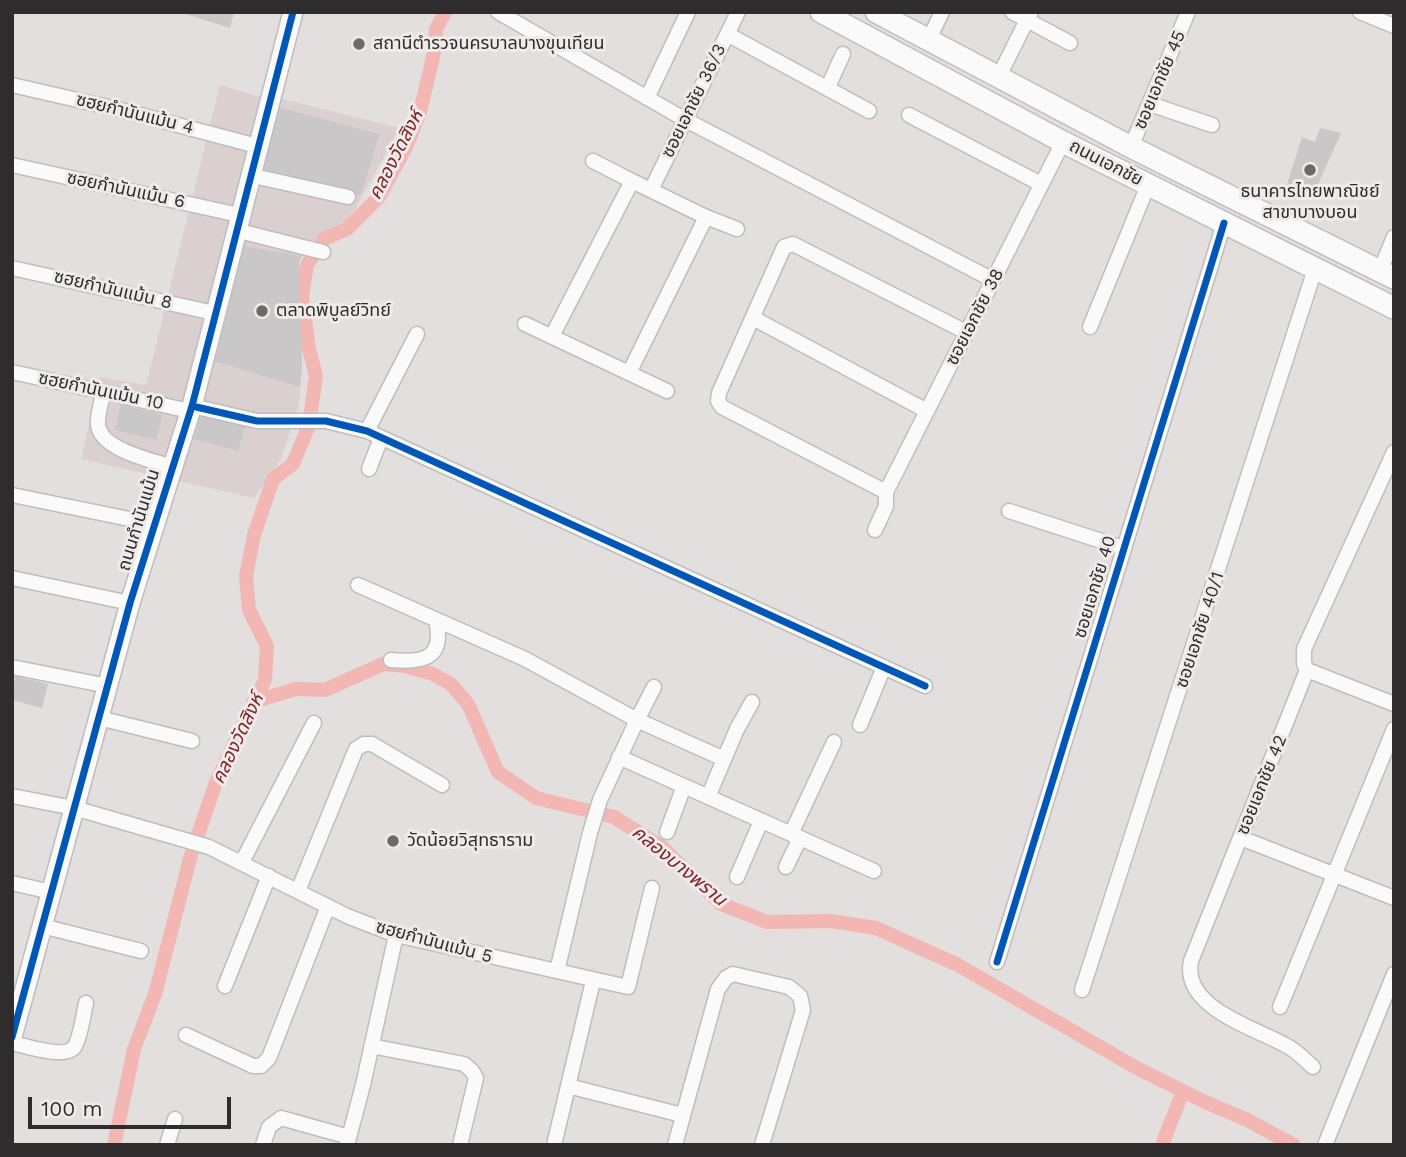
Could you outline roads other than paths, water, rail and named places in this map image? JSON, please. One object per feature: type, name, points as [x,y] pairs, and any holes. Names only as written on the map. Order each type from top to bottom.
[{"type":"main road","name":"ถนนเอกชัย","points":[[821,12],[1063,142],[1394,308]]},
{"type":"main road","name":"ถนนเอกชัย","points":[[876,12],[998,78],[1387,274]]},
{"type":"main road","points":[[892,50],[904,27]]},
{"type":"street","name":"ถนนกำนันแม้น","points":[[12,1037],[17,998],[42,926],[130,604],[191,408],[292,12]]},
{"type":"street","points":[[647,98],[688,12]]},
{"type":"street","name":"ซอยเอกชัย 36/3","points":[[651,190],[738,12]]},
{"type":"street","points":[[928,41],[942,12]]},
{"type":"street","points":[[1012,12],[1029,16],[1070,43]]},
{"type":"street","name":"ซอยเอกชัย 45","points":[[1131,146],[1188,12]]},
{"type":"street","points":[[1360,12],[1394,26]]},
{"type":"street","points":[[505,14],[684,119],[993,280]]},
{"type":"street","points":[[998,78],[1029,16]]},
{"type":"street","points":[[727,34],[869,111]]},
{"type":"street","points":[[828,87],[843,54]]},
{"type":"street","name":"ซฮยกำนันแม้น 4","points":[[12,85],[257,146]]},
{"type":"street","points":[[1150,104],[1212,125]]},
{"type":"street","points":[[909,115],[1041,184]]},
{"type":"street","name":"ซอยเอกชัย 38","points":[[875,530],[886,506],[886,492],[1063,142]]},
{"type":"street","points":[[593,161],[706,217],[737,229]]},
{"type":"street","name":"ซฮยกำนันแม้น 6","points":[[12,165],[237,222],[295,245],[323,252]]},
{"type":"street","points":[[249,175],[348,197]]},
{"type":"street","points":[[552,336],[632,181]]},
{"type":"street","points":[[1090,327],[1148,185]]},
{"type":"street","points":[[629,373],[706,217]]},
{"type":"street","name":"ซอยเอกชัย 40","points":[[998,962],[1224,223]]},
{"type":"street","points":[[1387,274],[1394,237]]},
{"type":"street","points":[[886,492],[722,407],[718,401],[719,393],[784,247],[793,244],[966,332]]},
{"type":"street","name":"ซฮยกำนันแม้น 8","points":[[12,268],[214,313]]},
{"type":"street","name":"ซอยเอกชัย 40/1","points":[[1082,990],[1315,269]]},
{"type":"street","points":[[752,318],[927,411]]},
{"type":"street","points":[[525,324],[667,391]]},
{"type":"street","points":[[367,431],[417,334]]},
{"type":"street","name":"ซฮยกำนันแม้น 10","points":[[12,372],[257,421],[326,421],[367,431],[925,686]]},
{"type":"street","points":[[104,392],[98,412],[98,428],[105,440],[117,448],[173,467]]},
{"type":"street","points":[[369,469],[381,438]]},
{"type":"street","name":"ซอยเอกชัย 42","points":[[1313,1067],[1289,1046],[1229,1018],[1197,991],[1188,974],[1307,670],[1304,664],[1304,649],[1394,452]]},
{"type":"street","points":[[12,495],[154,524]]},
{"type":"street","points":[[1009,511],[1124,548]]},
{"type":"street","points":[[12,578],[130,604]]},
{"type":"street","points":[[358,585],[525,659],[636,720],[724,759]]},
{"type":"street","points":[[391,660],[423,661],[431,655],[440,635],[436,620]]},
{"type":"street","points":[[12,667],[108,686]]},
{"type":"street","points":[[860,724],[884,667]]},
{"type":"street","points":[[1307,670],[1394,704]]},
{"type":"street","points":[[557,971],[600,800],[654,687]]},
{"type":"street","points":[[708,797],[751,702]]},
{"type":"street","points":[[99,718],[192,741]]},
{"type":"street","points":[[242,862],[314,723]]},
{"type":"street","points":[[1280,1007],[1394,729]]},
{"type":"street","points":[[786,867],[834,742]]},
{"type":"street","points":[[298,891],[356,749],[364,744],[372,744],[442,785]]},
{"type":"street","points":[[619,757],[874,871]]},
{"type":"street","points":[[667,832],[684,786]]},
{"type":"street","name":"ซฮยกำนันแม้น 5","points":[[12,796],[74,808],[209,847],[328,906],[396,935],[628,987],[652,888]]},
{"type":"street","points":[[737,877],[761,821]]},
{"type":"street","points":[[1241,838],[1394,898]]},
{"type":"street","points":[[225,986],[269,876]]},
{"type":"street","points":[[12,883],[51,892]]},
{"type":"street","points":[[186,1035],[253,1066],[261,1066],[270,1058],[328,906]]},
{"type":"street","points":[[42,926],[141,951]]},
{"type":"street","points":[[263,1145],[269,1127],[281,1118],[348,1141],[396,935]]},
{"type":"street","points":[[675,1145],[718,989],[726,978],[733,974],[789,987],[800,996],[803,1010],[762,1145]]},
{"type":"street","points":[[1328,1140],[1394,974]]},
{"type":"street","points":[[554,1145],[593,981]]},
{"type":"street","points":[[12,1044],[68,1053],[75,1047],[86,1003]]},
{"type":"street","points":[[371,1046],[464,1064],[472,1071],[476,1078],[460,1145]]},
{"type":"street","points":[[568,1087],[682,1115]]},
{"type":"street","points":[[167,1145],[175,1119]]},
{"type":"waterway","name":"คลองวัดสิงห์","points":[[114,1145],[134,1049],[155,994],[191,855],[216,782],[265,680],[267,646],[249,610],[246,576],[254,535],[273,479],[293,464],[309,425],[316,376],[309,349],[302,296],[307,265],[324,239],[347,229],[379,197],[406,147],[420,112],[434,53],[436,29],[445,12]]},
{"type":"waterway","name":"คลองบางพราน","points":[[253,702],[296,689],[325,690],[383,664],[405,666],[433,674],[451,684],[468,704],[498,772],[536,798],[614,817],[662,847],[721,904],[767,922],[831,921],[876,928],[958,965],[1135,1067],[1294,1145]]},
{"type":"waterway","points":[[1162,1145],[1183,1091]]},
{"type":"place","name":"สถานีตำรวจนครบาลบางขุนเทียน","points":[[359,44]]},
{"type":"place","name":"ธนาคารไทยพาณิชย์ สาขาบางบอน","points":[[1310,170]]},
{"type":"place","name":"ตลาดพิบูลย์วิทย์","points":[[262,311]]},
{"type":"place","name":"วัดน้อยวิสุทธาราม","points":[[393,841]]}]
